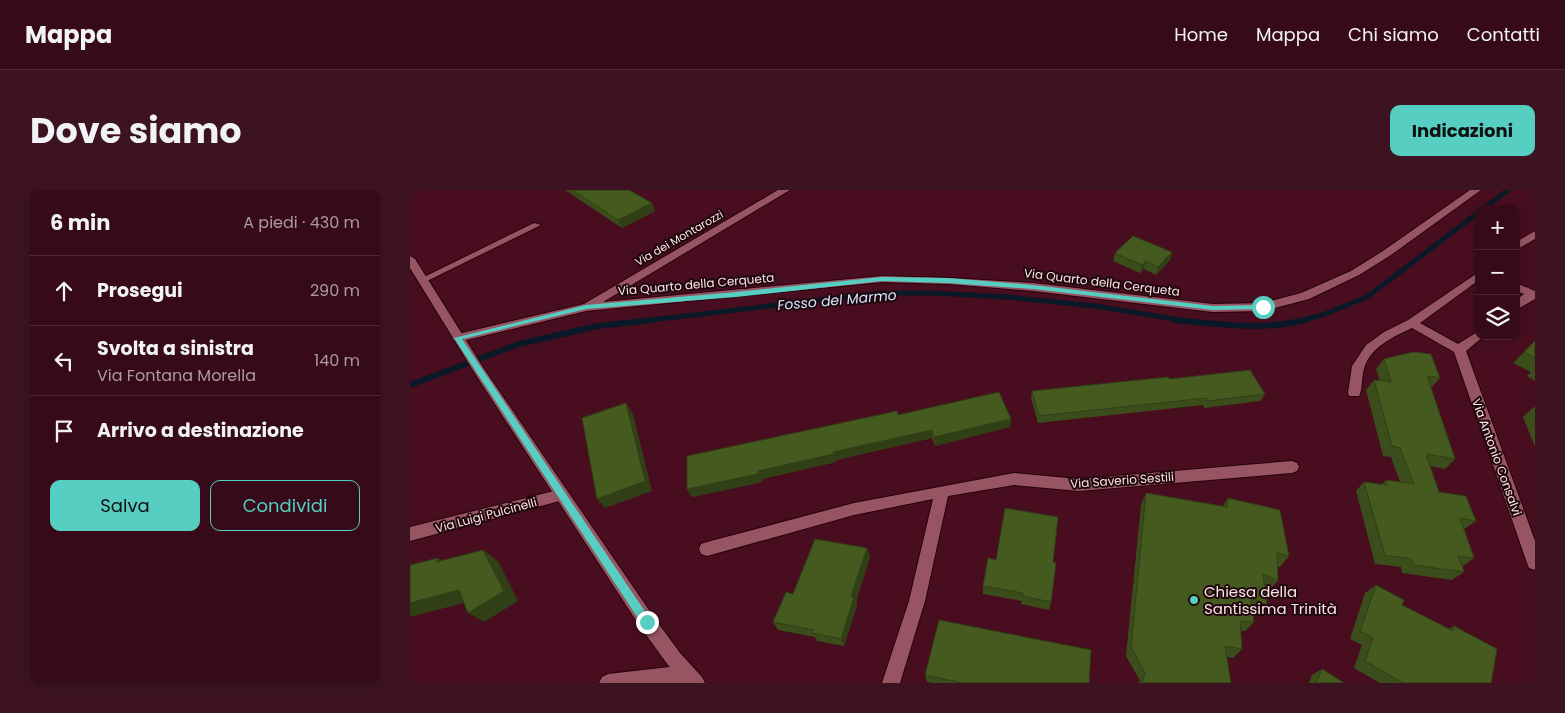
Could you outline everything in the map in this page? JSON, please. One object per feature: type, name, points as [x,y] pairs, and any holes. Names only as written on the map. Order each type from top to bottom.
[{"type":"street","name":"Via dei Montarozzi","points":[[586,307],[785,190]]},
{"type":"street","name":"Via Quarto della Cerqueta","points":[[461,343],[586,307],[736,294],[870,279],[897,278],[1033,287],[1231,309],[1263,307],[1305,296],[1355,272],[1387,253],[1476,190]]},
{"type":"street","points":[[1520,244],[1535,234]]},
{"type":"street","points":[[410,259],[461,343],[647,622],[692,679]]},
{"type":"street","points":[[1354,393],[1358,365],[1366,350],[1381,338],[1412,322],[1475,278]]},
{"type":"street","points":[[1520,288],[1533,294],[1520,303]]},
{"type":"street","points":[[1412,322],[1459,350],[1475,338]]},
{"type":"street","name":"Via Antonio Consalvi","points":[[1459,350],[1535,563]]},
{"type":"street","name":"Via Saverio Sestili","points":[[707,549],[854,509],[942,490],[1014,480],[1079,485],[1292,467]]},
{"type":"street","points":[[891,683],[917,601],[942,490]]},
{"type":"street","name":"Via Luigi Pulcinelli","points":[[410,534],[562,495]]},
{"type":"street","points":[[608,683],[692,679]]},
{"type":"lane","points":[[422,280],[537,225]]},
{"type":"building","points":[[572,190],[629,190],[652,203],[618,220]]},
{"type":"building","points":[[1133,236],[1172,252],[1158,267],[1146,261],[1142,265],[1115,253]]},
{"type":"building","points":[[1535,341],[1535,358],[1524,352]]},
{"type":"building","points":[[1413,352],[1431,354],[1440,378],[1428,376],[1455,459],[1426,454],[1439,492],[1466,496],[1476,521],[1460,518],[1474,558],[1458,556],[1464,572],[1413,565],[1411,559],[1385,555],[1364,482],[1387,485],[1386,480],[1414,484],[1400,448],[1392,446],[1374,380],[1391,382],[1384,359]]},
{"type":"building","points":[[1250,370],[1265,394],[1208,401],[1206,398],[1039,416],[1032,391],[1168,377],[1170,379]]},
{"type":"building","points":[[999,392],[1011,419],[934,437],[932,430],[833,452],[834,454],[758,471],[758,474],[687,489],[687,456],[897,411],[898,415]]},
{"type":"building","points":[[626,403],[645,481],[597,499],[582,418]]},
{"type":"building","name":"Chiesa della Santissima Trinità","points":[[1146,493],[1227,507],[1228,498],[1280,510],[1289,556],[1277,553],[1278,581],[1263,574],[1267,605],[1251,598],[1254,622],[1240,621],[1242,649],[1225,646],[1231,683],[1142,683],[1145,673],[1131,647]]},
{"type":"building","points":[[1005,508],[1058,517],[1053,562],[1056,563],[1051,602],[1022,596],[1023,593],[983,586],[988,558],[996,560]]},
{"type":"building","points":[[815,539],[867,548],[851,596],[854,597],[841,639],[812,633],[813,630],[773,622],[786,592],[793,594]]},
{"type":"building","points":[[483,550],[504,591],[468,613],[459,590],[410,603],[410,565],[438,558],[436,562]]},
{"type":"building","points":[[1376,585],[1404,600],[1402,605],[1453,631],[1454,626],[1497,649],[1491,683],[1403,683],[1365,661],[1373,638],[1360,631]]},
{"type":"building","points":[[939,620],[1091,650],[1089,683],[963,683],[925,675]]},
{"type":"building","points":[[1322,669],[1344,683],[1316,683]]},
{"type":"waterway","name":"Fosso del Marmo","points":[[1488,205],[1508,190]]},
{"type":"waterway","name":"Fosso del Marmo","points":[[1301,321],[1322,315],[1367,297],[1475,215]]},
{"type":"waterway","name":"Fosso del Marmo","points":[[642,321],[880,293],[932,293],[1007,297],[1095,306],[1187,321]]},
{"type":"waterway","name":"Fosso del Marmo","points":[[410,385],[519,344],[598,326],[653,320]]},
{"type":"waterway","name":"Fosso del Marmo","points":[[1175,320],[1256,326],[1301,321]]},
{"type":"waterway","name":"Fosso del Marmo","points":[[1301,321],[1305,320]]},
{"type":"place","name":"Chiesa della Santissima Trinità","points":[[1194,600]]},
{"type":"route","points":[[647,622],[458,338],[586,307],[897,278],[1033,287],[1213,308],[1247,309],[1263,307]]}]
